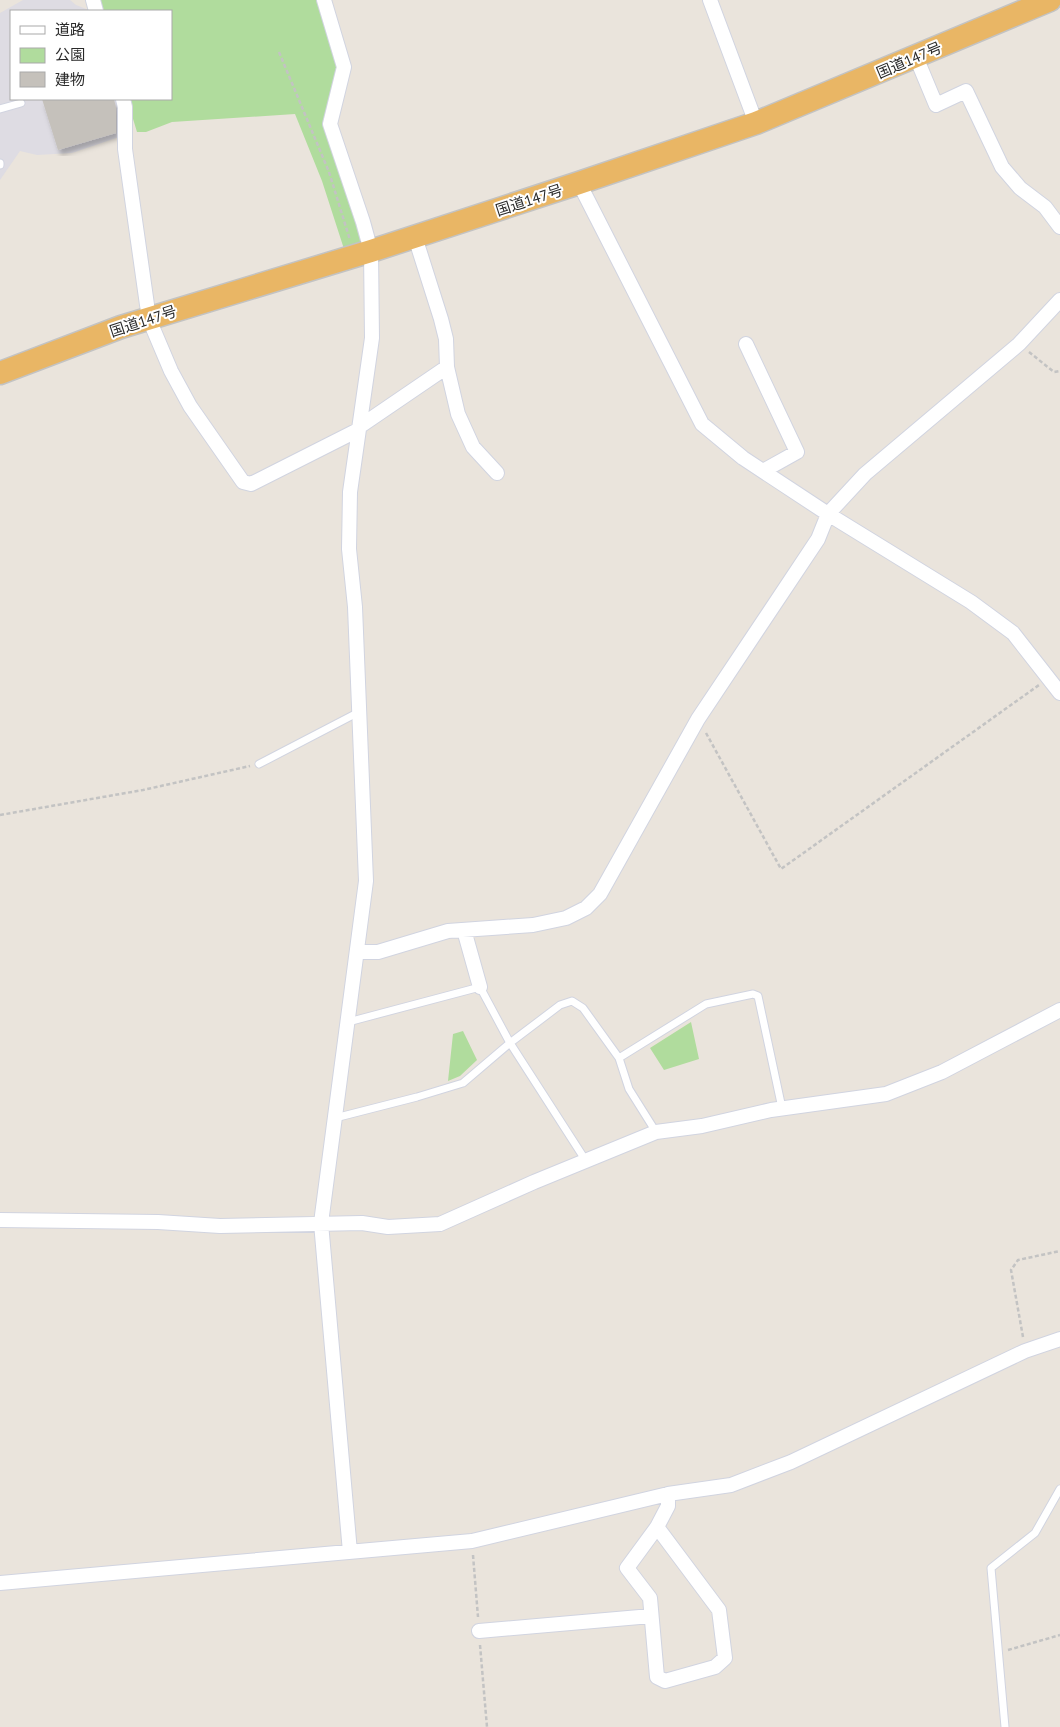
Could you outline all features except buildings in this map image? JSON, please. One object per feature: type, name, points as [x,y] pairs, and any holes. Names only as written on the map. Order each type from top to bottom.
[{"type":"highway","name":"国道147号","points":[[0,373],[121,327],[415,237],[756,124],[1050,0]]},
{"type":"street","points":[[324,0],[344,67],[330,124],[371,251],[372,338],[350,492],[350,549],[366,881],[321,1224],[350,1552]]},
{"type":"street","points":[[710,0],[756,124]]},
{"type":"street","points":[[916,57],[936,105],[966,91],[1002,167],[1020,188],[1045,207],[1060,227]]},
{"type":"street","points":[[123,100],[125,149],[149,319],[171,371],[190,406],[243,482],[251,484],[359,428],[447,367]]},
{"type":"street","points":[[579,184],[702,424],[743,458],[828,514],[971,602],[1013,633],[1060,693]]},
{"type":"street","points":[[415,237],[446,339],[447,367],[458,414],[473,447],[496,473]]},
{"type":"street","points":[[357,952],[378,952],[448,931],[533,925],[566,918],[586,908],[600,894],[698,719],[818,539],[828,514],[865,474],[1019,344],[1060,300]]},
{"type":"street","points":[[746,344],[797,452],[763,471]]},
{"type":"street","points":[[464,930],[480,988]]},
{"type":"street","points":[[0,1220],[158,1222],[220,1226],[362,1223],[388,1227],[440,1224],[656,1132],[702,1126],[782,1108],[886,1094],[942,1072],[1060,1010]]},
{"type":"street","points":[[0,1583],[472,1541],[668,1494],[731,1484],[791,1462],[1025,1351],[1060,1339]]},
{"type":"street","points":[[657,1527],[719,1610],[725,1658],[715,1667],[665,1681],[656,1677],[650,1598],[627,1568],[657,1527],[668,1506],[668,1494]]},
{"type":"street","points":[[479,1630],[651,1616]]},
{"type":"lane","points":[[0,109],[21,103]]},
{"type":"lane","points":[[259,764],[359,712]]},
{"type":"lane","points":[[348,1022],[480,988],[510,1043],[586,1161]]},
{"type":"lane","points":[[619,1058],[706,1004],[753,994],[758,996],[782,1108]]},
{"type":"lane","points":[[334,1118],[463,1083],[510,1043],[560,1005],[572,1001],[583,1008],[619,1058],[629,1089],[656,1132]]},
{"type":"lane","points":[[1006,1727],[991,1568],[1035,1533],[1060,1489]]},
{"type":"path","points":[[279,52],[329,172],[350,241]]},
{"type":"path","points":[[1019,344],[1054,372],[1060,371]]},
{"type":"path","points":[[698,719],[781,869],[1049,678]]},
{"type":"path","points":[[0,815],[143,790],[259,764]]},
{"type":"path","points":[[1025,1351],[1011,1270],[1018,1260],[1060,1251]]},
{"type":"path","points":[[999,1652],[1060,1635]]},
{"type":"shaded area","points":[[23,0],[70,0],[76,5],[89,10],[10,10],[10,100],[117,100],[128,134],[72,153],[37,155],[20,151],[0,180],[0,13]]},
{"type":"green space","points":[[100,0],[319,0],[338,69],[325,128],[362,243],[344,249],[322,181],[295,114],[172,122],[146,132],[137,132],[127,100],[172,100],[172,10],[103,10]]},
{"type":"green space","points":[[691,1022],[699,1059],[664,1070],[650,1048]]},
{"type":"green space","points":[[463,1031],[477,1060],[460,1076],[448,1081],[453,1034]]}]
